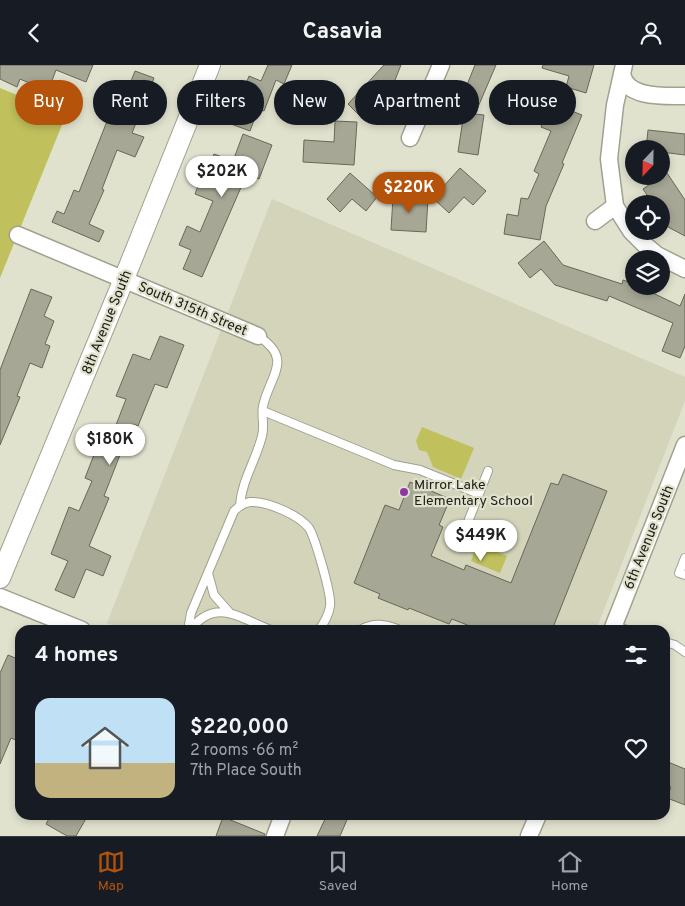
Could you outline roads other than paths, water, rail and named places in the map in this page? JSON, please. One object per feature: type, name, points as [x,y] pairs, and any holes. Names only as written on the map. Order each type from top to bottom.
[{"type":"street","points":[[410,138],[441,65]]},
{"type":"street","name":"8th Avenue South","points":[[0,578],[124,279],[206,66]]},
{"type":"street","points":[[623,69],[622,77],[628,85],[641,93],[685,96]]},
{"type":"street","points":[[623,69],[615,105],[609,159],[615,206],[631,231],[645,245],[657,255],[685,269]]},
{"type":"street","points":[[595,221],[615,206]]},
{"type":"street","name":"South 315th Street","points":[[18,235],[258,336]]},
{"type":"street","name":"6th Avenue South","points":[[619,625],[685,445]]},
{"type":"street","points":[[0,597],[70,625]]},
{"type":"street","points":[[275,836],[281,820]]},
{"type":"street","points":[[529,836],[535,820]]},
{"type":"lane","points":[[240,505],[241,491],[263,435],[263,411],[277,367],[277,358],[274,350],[269,343],[258,336]]},
{"type":"lane","points":[[263,411],[394,465],[420,470],[479,493]]},
{"type":"lane","points":[[468,522],[488,471]]},
{"type":"lane","points":[[190,625],[191,613],[234,511],[240,505],[258,502],[270,505],[300,520],[308,527],[314,538],[331,605],[322,625]]},
{"type":"lane","points":[[685,558],[679,573],[685,575]]},
{"type":"lane","points":[[208,573],[214,595],[230,614]]},
{"type":"lane","points":[[194,625],[204,615],[222,611],[258,625]]},
{"type":"lane","points":[[369,625],[382,625]]},
{"type":"lane","points":[[670,644],[685,652]]},
{"type":"place","name":"Mirror Lake Elementary School","points":[[404,492]]}]
